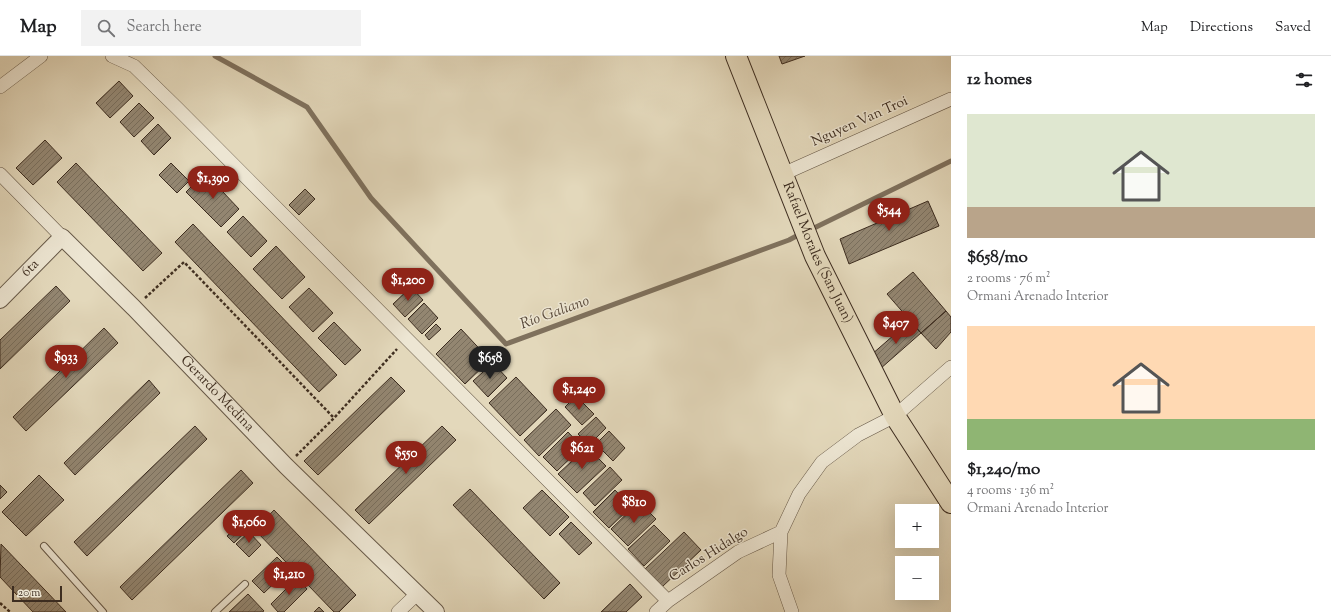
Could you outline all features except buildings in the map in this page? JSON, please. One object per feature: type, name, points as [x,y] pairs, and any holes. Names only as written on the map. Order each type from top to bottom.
[{"type":"main road","name":"Rafael Morales (San Juan)","points":[[736,56],[815,256],[895,416],[951,502]]},
{"type":"street","points":[[0,87],[41,56]]},
{"type":"street","points":[[112,56],[134,66],[668,601]]},
{"type":"street","name":"Nguyen Van Troi","points":[[783,174],[951,99]]},
{"type":"street","name":"Gerardo Medina","points":[[0,174],[134,308],[286,466],[436,612]]},
{"type":"street","name":"6ta","points":[[0,300],[62,237]]},
{"type":"street","points":[[792,612],[779,575],[781,532],[799,494],[822,462],[858,435],[895,416],[951,368]]},
{"type":"street","name":"Carlos Hidalgo","points":[[656,612],[668,601],[738,552],[781,532]]},
{"type":"street","points":[[398,612],[417,594]]},
{"type":"lane","points":[[44,546],[104,612]]},
{"type":"lane","points":[[215,612],[245,584]]},
{"type":"path","points":[[134,308],[184,262],[334,418]]},
{"type":"path","points":[[286,466],[334,418],[406,340]]},
{"type":"path","points":[[0,603],[10,612]]},
{"type":"waterway","name":"Río Galiano","points":[[215,56],[307,107],[371,198],[506,344],[789,240],[802,233]]},
{"type":"waterway","name":"Río Galiano","points":[[810,230],[951,161]]}]
